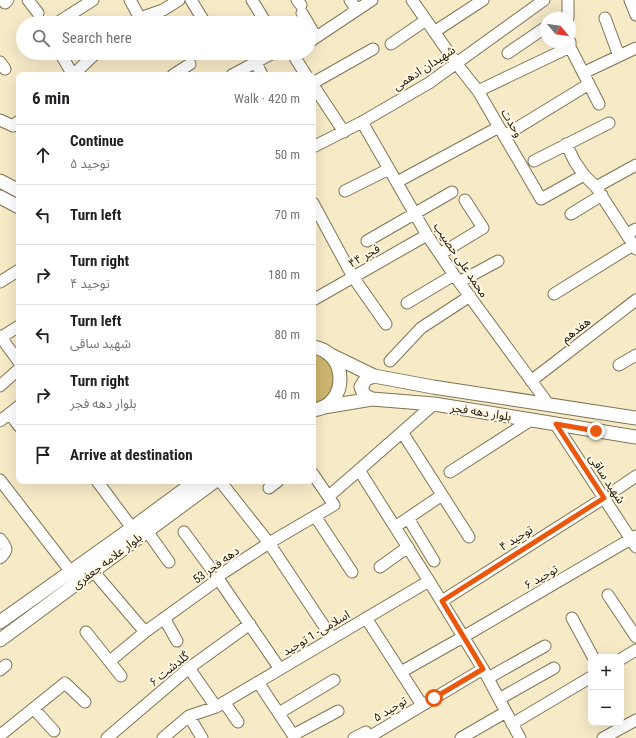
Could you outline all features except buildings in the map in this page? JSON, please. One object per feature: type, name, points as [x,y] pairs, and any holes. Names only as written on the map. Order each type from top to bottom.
[{"type":"main road","points":[[0,181],[16,189]]},
{"type":"main road","points":[[0,197],[16,205]]},
{"type":"main road","name":"بلوار دهه فجر","points":[[316,348],[374,376],[433,387],[636,418]]},
{"type":"main road","points":[[317,410],[331,401],[340,387],[341,378],[339,370],[336,362],[331,356]]},
{"type":"main road","points":[[372,399],[364,395],[361,387],[366,379],[374,376]]},
{"type":"main road","name":"بلوار دهه فجر","points":[[317,410],[372,399],[434,404],[636,437]]},
{"type":"main road","name":"بلوار علامه جعفری","points":[[0,640],[93,571],[140,527],[192,484]]},
{"type":"main road","name":"بلوار علامه جعفری","points":[[0,622],[71,572],[210,484]]},
{"type":"street","points":[[3,0],[5,3],[8,0]]},
{"type":"street","points":[[28,0],[37,16]]},
{"type":"street","points":[[68,16],[93,0]]},
{"type":"street","points":[[130,0],[135,16]]},
{"type":"street","points":[[149,16],[163,10],[179,0]]},
{"type":"street","points":[[191,0],[201,16]]},
{"type":"street","points":[[252,0],[262,16]]},
{"type":"street","points":[[350,0],[357,10]]},
{"type":"street","points":[[316,37],[372,0]]},
{"type":"street","name":"وحدت","points":[[412,0],[456,63],[478,91],[541,199],[584,175]]},
{"type":"street","points":[[434,32],[483,0]]},
{"type":"street","name":"شهیدان ادهمی","points":[[316,146],[362,122],[429,83],[543,0]]},
{"type":"street","points":[[566,12],[568,0]]},
{"type":"street","points":[[630,0],[636,15]]},
{"type":"street","points":[[300,6],[304,16]]},
{"type":"street","points":[[605,18],[619,56]]},
{"type":"street","points":[[391,44],[426,20]]},
{"type":"street","points":[[508,53],[540,31]]},
{"type":"street","points":[[478,91],[562,48]]},
{"type":"street","points":[[572,48],[583,73],[600,104]]},
{"type":"street","points":[[583,73],[636,48]]},
{"type":"street","points":[[316,82],[373,49]]},
{"type":"street","points":[[66,60],[77,72]]},
{"type":"street","points":[[79,72],[90,60]]},
{"type":"street","points":[[238,72],[261,60]]},
{"type":"street","points":[[296,60],[304,72]]},
{"type":"street","points":[[256,63],[260,72]]},
{"type":"street","points":[[178,72],[190,64]]},
{"type":"street","points":[[397,182],[502,132],[589,84]]},
{"type":"street","points":[[316,89],[344,132]]},
{"type":"street","points":[[0,120],[13,126],[16,124]]},
{"type":"street","name":"محمد علی حصیب","points":[[362,122],[440,254],[549,405]]},
{"type":"street","points":[[534,161],[609,123]]},
{"type":"street","points":[[554,294],[635,247],[631,231],[599,191],[584,175],[575,162],[566,144]]},
{"type":"street","points":[[570,214],[636,165]]},
{"type":"street","points":[[346,191],[389,169]]},
{"type":"street","points":[[366,241],[452,192]]},
{"type":"street","points":[[440,254],[483,228],[465,200]]},
{"type":"street","points":[[316,209],[353,277],[386,324]]},
{"type":"street","name":"فجر ۴۴","points":[[316,297],[427,234]]},
{"type":"street","points":[[407,303],[498,261]]},
{"type":"street","points":[[0,282],[16,272]]},
{"type":"street","points":[[390,361],[421,328],[470,296]]},
{"type":"street","name":"هفدهم","points":[[531,381],[636,300]]},
{"type":"street","points":[[16,328],[0,337],[16,358]]},
{"type":"street","points":[[619,365],[636,355]]},
{"type":"street","points":[[0,386],[16,372]]},
{"type":"street","points":[[316,478],[329,496],[434,404]]},
{"type":"street","points":[[0,421],[16,409]]},
{"type":"street","points":[[10,414],[16,422]]},
{"type":"street","points":[[450,472],[531,420]]},
{"type":"street","name":"شهید ساقی","points":[[556,424],[634,541]]},
{"type":"street","points":[[402,432],[469,537]]},
{"type":"street","points":[[358,470],[442,601],[486,674],[520,738]]},
{"type":"street","name":"توحید ۴","points":[[442,601],[636,476]]},
{"type":"street","points":[[0,480],[71,572]]},
{"type":"street","points":[[100,484],[140,527],[169,562]]},
{"type":"street","points":[[222,484],[269,543],[332,638]]},
{"type":"street","points":[[269,488],[274,484]]},
{"type":"street","points":[[395,527],[442,495]]},
{"type":"street","name":"دهه فجر 53","points":[[110,661],[164,618],[214,583],[218,577],[269,543],[334,505],[329,496]]},
{"type":"street","points":[[315,516],[352,572]]},
{"type":"street","points":[[408,518],[434,561]]},
{"type":"street","points":[[184,532],[218,577],[280,669]]},
{"type":"street","points":[[0,540],[6,547],[3,554]]},
{"type":"street","name":"توحید ۶","points":[[401,672],[634,541]]},
{"type":"street","points":[[380,567],[408,547]]},
{"type":"street","points":[[93,571],[146,632]]},
{"type":"street","name":"اسلامی- 1 توحید","points":[[189,716],[220,704],[429,581]]},
{"type":"street","points":[[608,595],[636,637]]},
{"type":"street","points":[[164,618],[177,641]]},
{"type":"street","points":[[366,618],[422,705]]},
{"type":"street","points":[[572,618],[591,654]]},
{"type":"street","name":"گلدشت ۶","points":[[107,738],[189,668],[250,624]]},
{"type":"street","points":[[86,632],[121,676]]},
{"type":"street","name":"توحید ۵","points":[[354,738],[366,732],[368,737],[422,705],[545,646]]},
{"type":"street","points":[[624,657],[636,650]]},
{"type":"street","points":[[189,668],[220,704],[238,722]]},
{"type":"street","points":[[499,699],[554,668]]},
{"type":"street","points":[[512,724],[588,679]]},
{"type":"street","points":[[279,713],[334,680]]},
{"type":"street","points":[[258,682],[294,736],[338,711]]},
{"type":"street","points":[[4,734],[65,683],[85,702]]},
{"type":"street","points":[[34,709],[54,731]]},
{"type":"street","points":[[461,738],[506,712]]},
{"type":"street","points":[[163,738],[189,716],[202,738]]},
{"type":"street","points":[[603,738],[636,720]]},
{"type":"shaded area","points":[[316,356],[329,363],[334,379],[332,388],[328,395],[322,400],[316,402]]},
{"type":"route","points":[[434,698],[483,669],[442,601],[604,498],[556,424],[596,431]]}]
